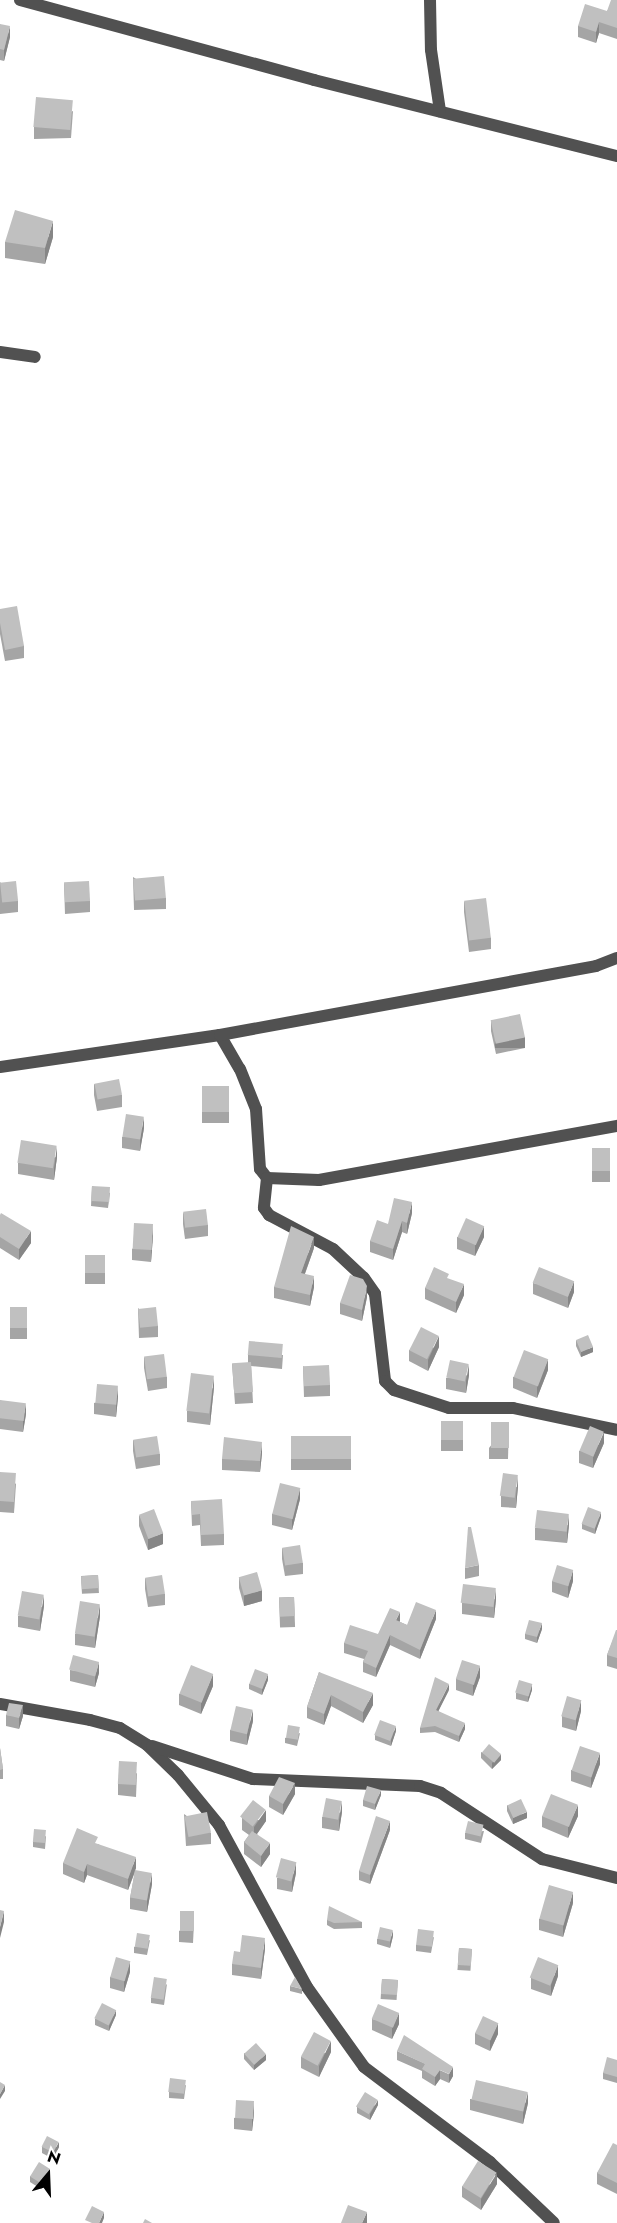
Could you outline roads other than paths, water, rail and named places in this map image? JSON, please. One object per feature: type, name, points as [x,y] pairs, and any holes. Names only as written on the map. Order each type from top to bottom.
[{"type":"street","points":[[20,0],[617,156]]},
{"type":"street","points":[[430,0],[431,51],[440,111]]},
{"type":"street","points":[[0,352],[35,357]]},
{"type":"street","points":[[0,1067],[220,1035],[596,966],[617,958]]},
{"type":"street","points":[[220,1035],[256,1109],[260,1169],[267,1178],[264,1208],[269,1215],[333,1249],[364,1278],[375,1294],[385,1381],[394,1390],[449,1408],[513,1408],[617,1430]]},
{"type":"street","points":[[267,1178],[319,1180],[617,1126]]},
{"type":"street","points":[[0,1704],[120,1728],[147,1745],[178,1774],[219,1825],[307,1987],[364,2067],[490,2162],[554,2223]]},
{"type":"street","points":[[147,1745],[253,1779],[420,1786],[441,1793],[542,1859],[617,1878]]}]
